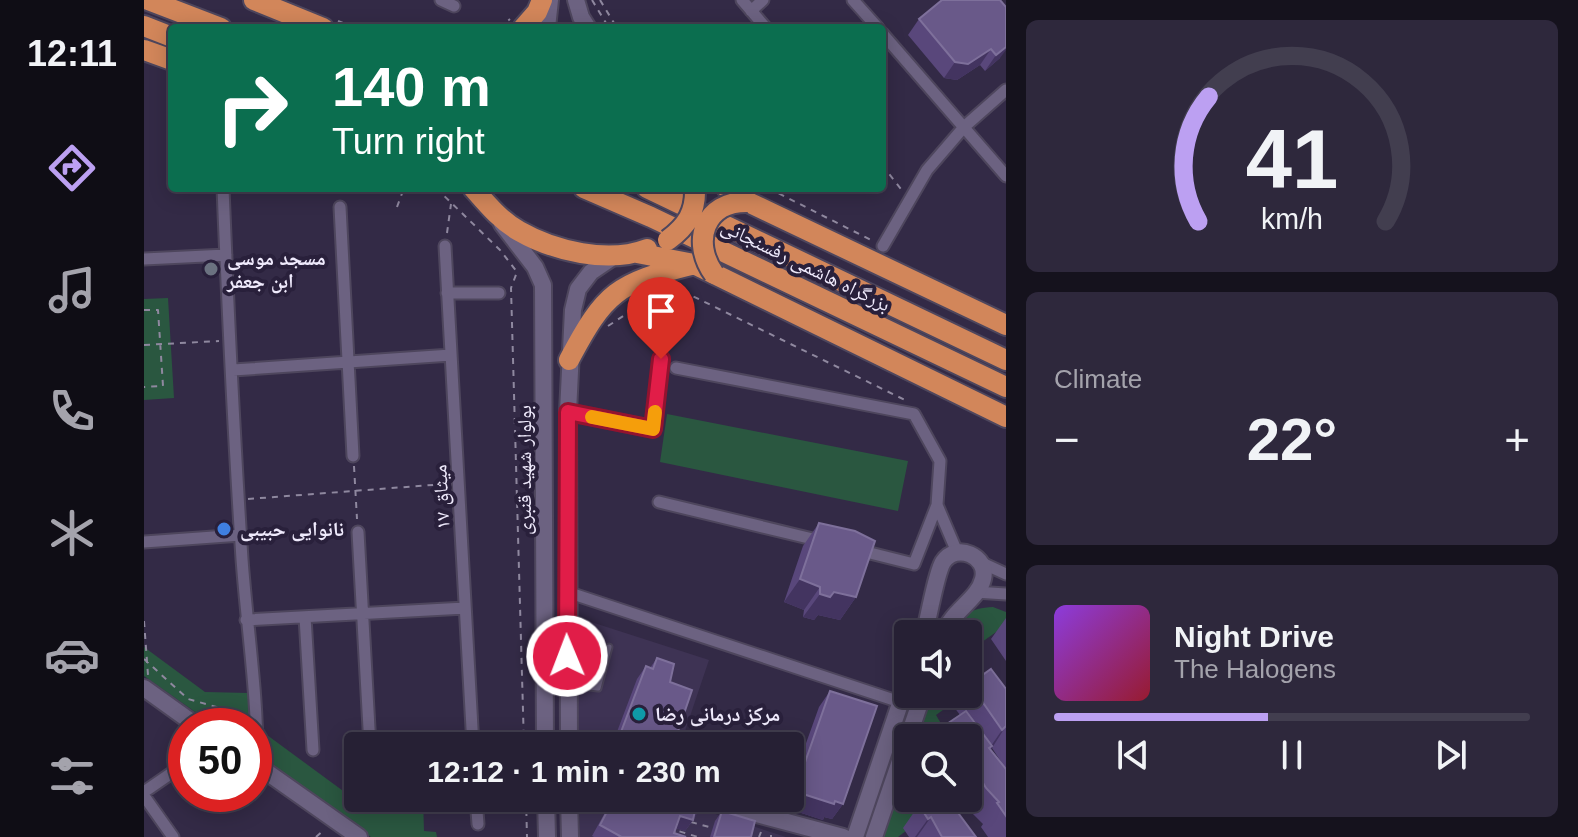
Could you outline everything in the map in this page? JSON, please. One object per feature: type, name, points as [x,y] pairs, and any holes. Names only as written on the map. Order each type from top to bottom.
[{"type":"highway","points":[[148,0],[211,24]]},
{"type":"highway","points":[[254,0],[313,24]]},
{"type":"highway","points":[[526,24],[542,0]]},
{"type":"highway","points":[[144,26],[168,35]]},
{"type":"highway","points":[[144,50],[168,59]]},
{"type":"highway","points":[[476,192],[492,210],[518,230],[546,244],[597,255],[637,253],[694,264],[1006,417]]},
{"type":"highway","name":"بزرگراه هاشمی رفسنجانی","points":[[593,192],[1006,387]]},
{"type":"highway","name":"بزرگراه هاشمی رفسنجانی","points":[[655,192],[1006,360]]},
{"type":"highway","points":[[637,253],[681,231],[691,218],[695,192]]},
{"type":"highway","points":[[733,192],[748,202],[1006,325]]},
{"type":"highway","points":[[714,274],[706,262],[702,247],[703,232],[710,218],[723,207],[748,202]]},
{"type":"highway","points":[[569,360],[590,319],[617,291],[649,276],[694,264]]},
{"type":"main road","points":[[548,24],[550,0]]},
{"type":"main road","points":[[576,0],[583,24]]},
{"type":"main road","name":"بولوار شهید قنبری","points":[[492,210],[535,267],[543,285],[545,732]]},
{"type":"main road","points":[[569,732],[568,412],[573,310],[578,289],[591,272],[616,255]]},
{"type":"main road","points":[[928,620],[940,566],[946,557],[957,552],[970,553],[980,562],[984,573],[982,584],[949,620]]},
{"type":"main road","points":[[938,578],[948,594],[967,597],[975,592]]},
{"type":"main road","points":[[543,593],[567,592]]},
{"type":"main road","points":[[147,690],[172,708]]},
{"type":"main road","points":[[855,837],[898,708]]},
{"type":"main road","points":[[272,776],[359,837]]},
{"type":"main road","points":[[874,837],[894,787]]},
{"type":"main road","points":[[546,812],[547,837]]},
{"type":"main road","points":[[569,812],[570,837]]},
{"type":"main road","points":[[744,812],[843,837]]},
{"type":"street","points":[[441,0],[454,6]]},
{"type":"street","points":[[742,0],[762,24]]},
{"type":"street","points":[[751,11],[763,0]]},
{"type":"street","points":[[872,0],[857,5],[874,24]]},
{"type":"street","points":[[886,38],[1006,176]]},
{"type":"street","points":[[883,246],[927,170],[964,127],[1006,90]]},
{"type":"street","points":[[223,192],[246,620],[257,708]]},
{"type":"street","points":[[340,207],[353,456]]},
{"type":"street","name":"میثاق ۱۷","points":[[445,246],[472,732]]},
{"type":"street","points":[[144,259],[226,255]]},
{"type":"street","points":[[447,293],[499,293]]},
{"type":"street","points":[[233,370],[451,355]]},
{"type":"street","points":[[568,412],[653,429],[661,359]]},
{"type":"street","points":[[659,502],[914,564],[937,505],[940,461],[914,414],[676,368]]},
{"type":"street","points":[[937,505],[957,552]]},
{"type":"street","points":[[358,532],[369,732]]},
{"type":"street","points":[[144,542],[241,535]]},
{"type":"street","points":[[980,562],[1006,574]]},
{"type":"street","points":[[567,592],[894,700]]},
{"type":"street","points":[[975,592],[1006,594]]},
{"type":"street","points":[[246,620],[465,608]]},
{"type":"street","points":[[305,617],[313,750]]},
{"type":"street","points":[[982,687],[991,699]]},
{"type":"street","points":[[168,776],[144,794],[173,837]]},
{"type":"street","points":[[477,812],[478,824]]},
{"type":"lane","points":[[568,687],[585,685],[598,688],[609,647]]},
{"type":"path","points":[[592,0],[607,24]]},
{"type":"path","points":[[600,0],[615,24]]},
{"type":"path","points":[[886,170],[909,198]]},
{"type":"path","points":[[397,207],[403,192]]},
{"type":"path","points":[[440,192],[500,250],[517,272],[511,288],[524,732]]},
{"type":"path","points":[[776,192],[883,246]]},
{"type":"path","points":[[445,246],[451,202]]},
{"type":"path","points":[[609,325],[671,286],[913,404],[914,414]]},
{"type":"path","points":[[144,310],[158,310],[163,386],[144,387]]},
{"type":"path","points":[[144,346],[231,340]]},
{"type":"path","points":[[353,456],[358,532]]},
{"type":"path","points":[[240,500],[458,483]]},
{"type":"path","points":[[144,621],[147,690]]},
{"type":"path","points":[[146,659],[188,699],[220,708]]},
{"type":"path","points":[[526,812],[527,837]]},
{"type":"path","points":[[688,821],[709,827]]},
{"type":"path","points":[[673,837],[675,830],[697,837]]},
{"type":"path","points":[[759,837],[761,832]]},
{"type":"shaded area","points":[[585,620],[709,660],[685,732],[579,732],[579,624]]},
{"type":"shaded area","points":[[580,812],[709,812],[786,837],[580,837]]},
{"type":"green space","points":[[168,298],[174,398],[144,400],[144,299]]},
{"type":"green space","points":[[667,414],[908,461],[898,511],[660,462]]},
{"type":"green space","points":[[993,607],[1006,612],[1006,625],[982,642],[982,620],[958,620],[978,609]]},
{"type":"green space","points":[[144,647],[205,692],[249,693],[250,708],[189,708],[144,676]]},
{"type":"green space","points":[[922,708],[946,708],[936,715],[941,724],[916,724]]},
{"type":"green space","points":[[272,739],[344,792],[344,812],[423,812],[424,831],[436,832],[437,837],[371,837],[272,769]]},
{"type":"green space","points":[[894,805],[894,812],[920,812],[924,817],[898,837],[883,837]]},
{"type":"building","points":[[942,0],[1000,0],[1006,7],[1006,47],[996,55],[991,49],[968,64],[955,62],[919,19]]},
{"type":"building","points":[[819,523],[855,531],[875,541],[856,597],[834,592],[830,597],[820,594],[820,587],[800,579]]},
{"type":"building","points":[[657,658],[674,664],[670,682],[692,690],[678,732],[621,732],[646,666],[653,669]]},
{"type":"building","points":[[991,669],[1006,689],[1006,726],[1002,730],[982,701],[982,675]]},
{"type":"building","points":[[830,691],[877,706],[843,804],[804,794],[804,765]]},
{"type":"building","points":[[966,711],[976,724],[947,724]]},
{"type":"building","points":[[982,733],[992,746],[989,748],[1006,769],[1006,816],[999,802],[982,781]]},
{"type":"building","points":[[607,812],[695,812],[693,820],[680,816],[674,833],[686,837],[619,837],[600,825]]},
{"type":"building","points":[[722,812],[755,821],[751,837],[714,837]]},
{"type":"building","points":[[924,812],[957,812],[976,837],[942,837],[931,817],[928,819]]},
{"type":"slow traffic","points":[[592,417],[653,429],[655,412]]},
{"type":"place","name":"مسجد موسی ابن جعفر","points":[[211,269]]},
{"type":"place","name":"نانوایی حبیبی","points":[[224,529]]},
{"type":"place","name":"مرکز درمانی رضا","points":[[639,714]]},
{"type":"route","points":[[567,656],[568,412],[653,429],[661,359]]}]
